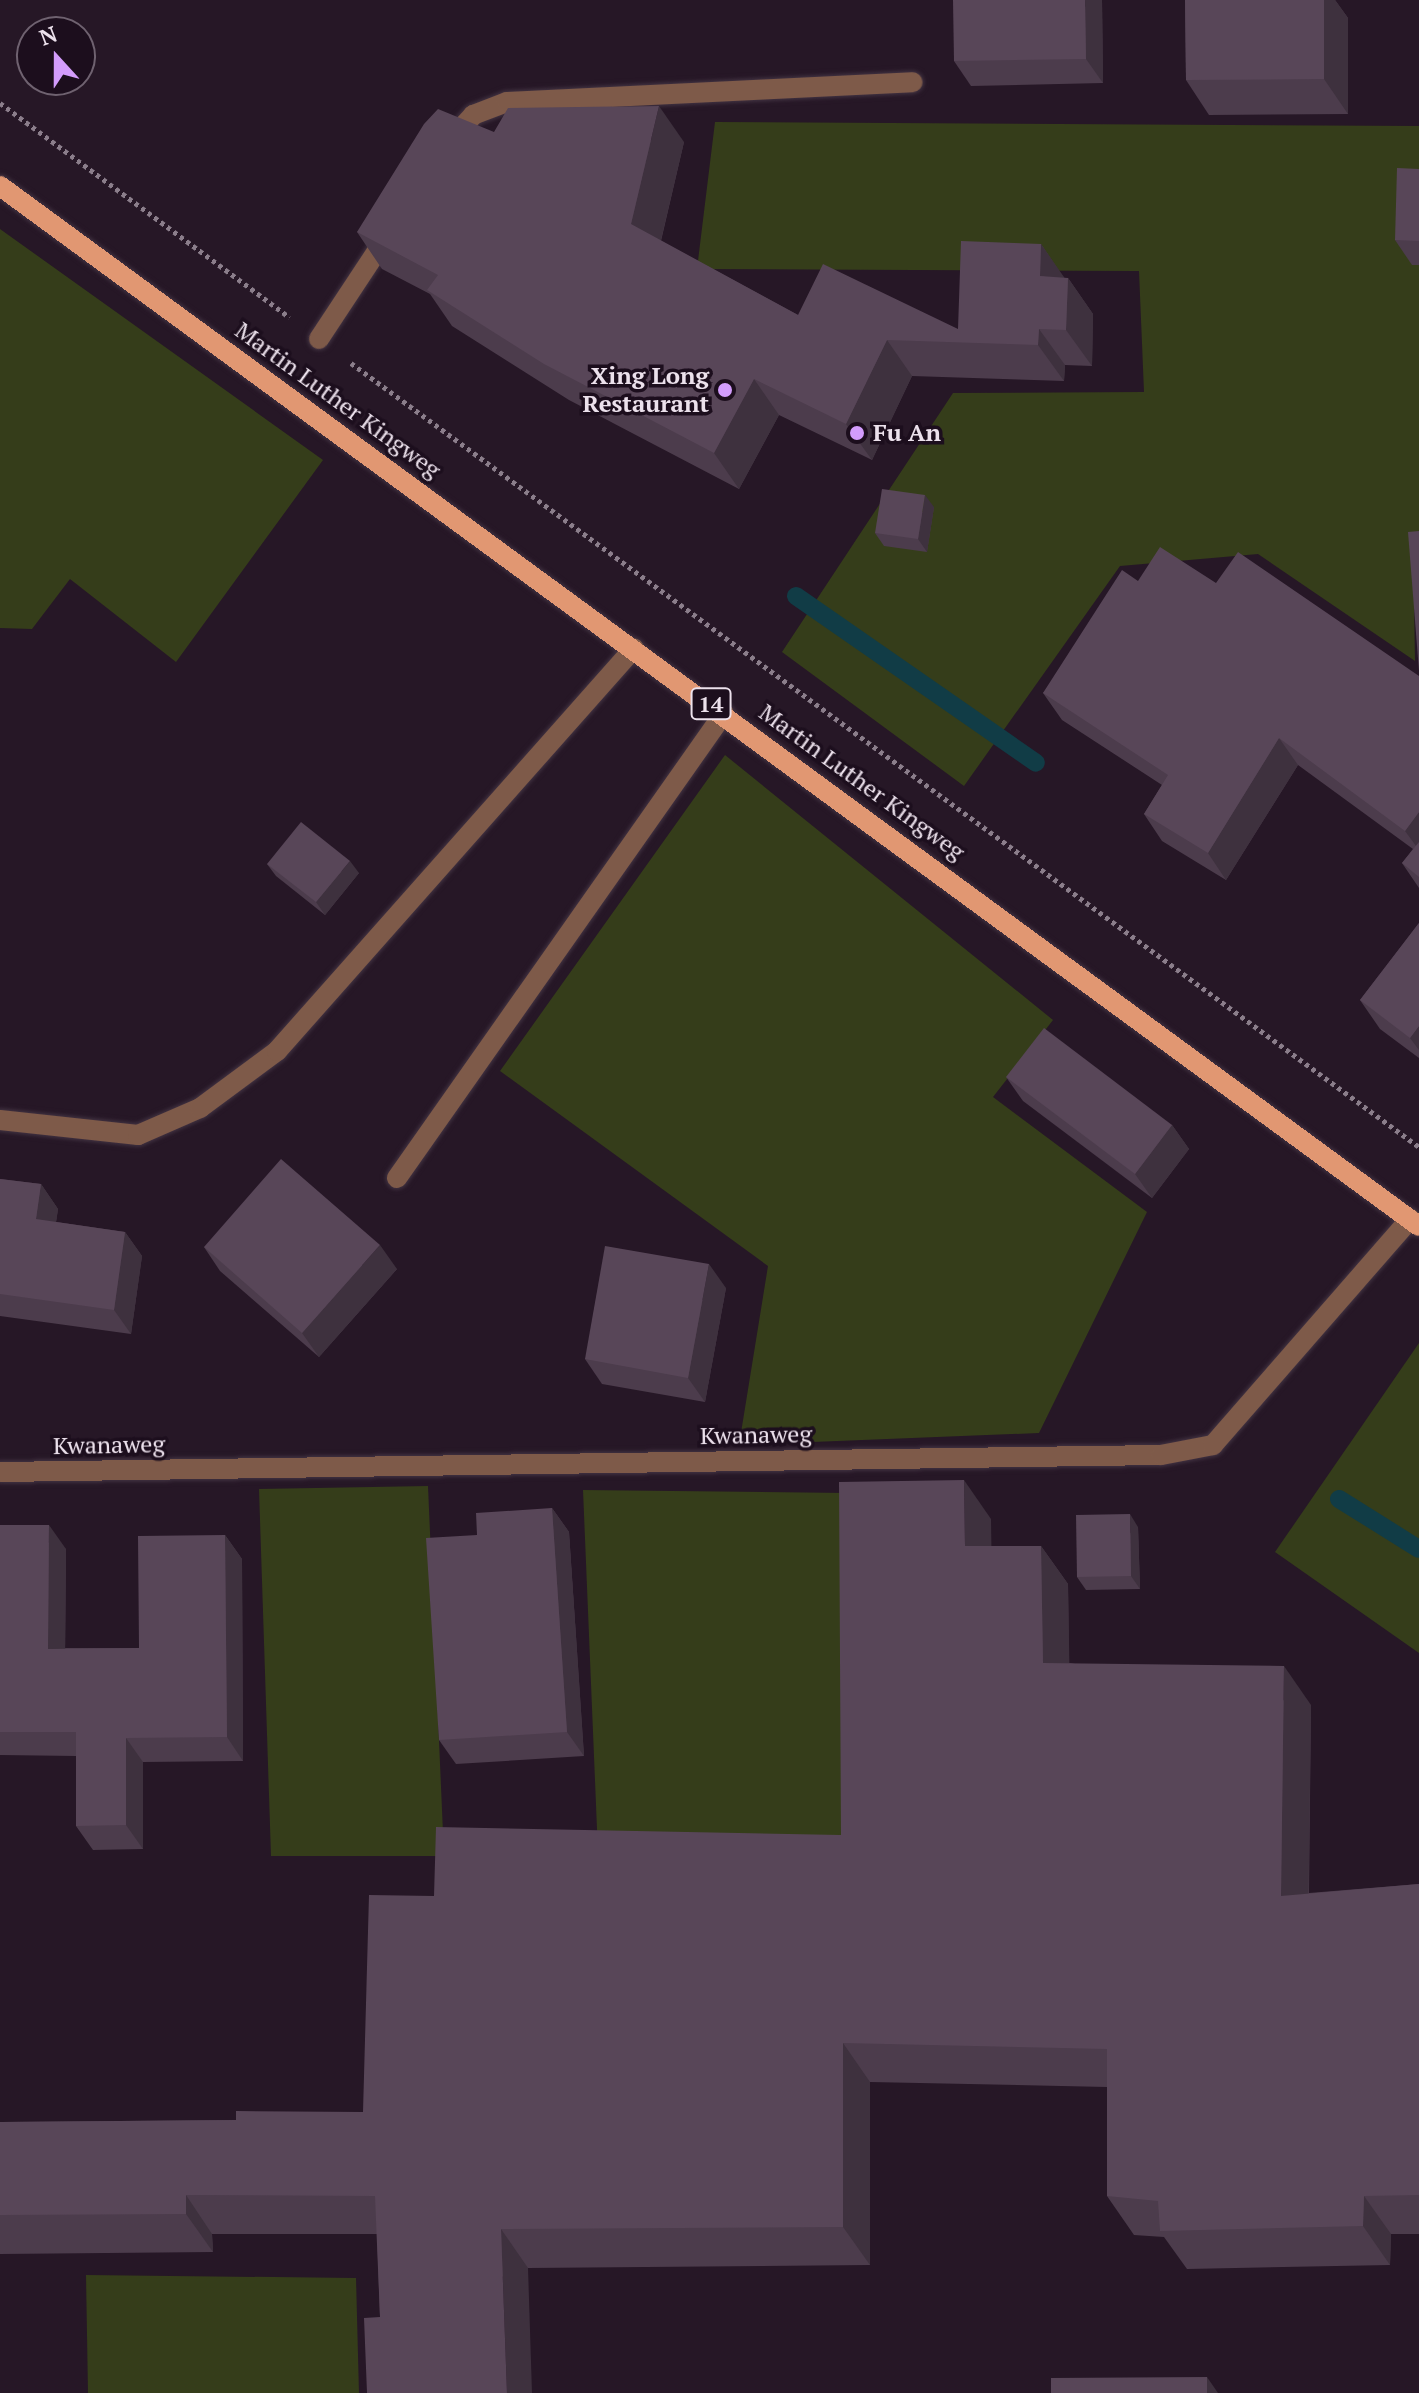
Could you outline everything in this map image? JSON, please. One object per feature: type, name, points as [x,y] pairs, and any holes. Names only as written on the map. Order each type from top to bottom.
[{"type":"main road","name":"Martin Luther Kingweg","points":[[0,186],[724,713],[1414,1222]]},
{"type":"street","points":[[442,149],[473,115],[507,102],[913,82]]},
{"type":"street","points":[[319,339],[397,221]]},
{"type":"street","points":[[0,1120],[138,1135],[200,1108],[277,1051],[634,648]]},
{"type":"street","points":[[397,1178],[724,713]]},
{"type":"street","name":"Kwanaweg","points":[[0,1472],[1161,1455],[1213,1445],[1414,1222]]},
{"type":"path","points":[[0,103],[1419,1147]]},
{"type":"green space","points":[[715,122],[1419,126],[1419,542],[1413,543],[1415,661],[1258,554],[1120,566],[964,786],[782,652],[953,393],[1144,392],[1139,271],[697,269]]},
{"type":"green space","points":[[0,229],[323,460],[176,662],[70,579],[32,629],[0,628]]},
{"type":"green space","points":[[725,755],[1053,1020],[993,1097],[1147,1212],[1039,1433],[739,1445],[768,1266],[500,1071]]},
{"type":"green space","points":[[1419,1343],[1419,1653],[1275,1552]]},
{"type":"green space","points":[[428,1486],[444,1856],[271,1856],[259,1489]]},
{"type":"green space","points":[[583,1490],[847,1493],[853,1853],[598,1853]]},
{"type":"green space","points":[[86,2275],[356,2278],[359,2393],[88,2393]]},
{"type":"building","points":[[953,0],[1085,0],[1086,59],[954,61]]},
{"type":"building","points":[[1185,0],[1324,0],[1324,79],[1186,80]]},
{"type":"building","points":[[659,106],[631,224],[798,315],[823,264],[958,329],[961,241],[1041,244],[1040,276],[1068,278],[1066,330],[1039,329],[1038,345],[887,340],[846,424],[754,379],[714,453],[544,364],[427,290],[438,275],[357,232],[424,124],[438,109],[494,132],[508,108]]},
{"type":"building","points":[[1397,168],[1419,169],[1419,241],[1395,240]]},
{"type":"building","points":[[882,489],[925,495],[918,539],[875,533]]},
{"type":"building","points":[[1419,531],[1419,671],[1408,532]]},
{"type":"building","points":[[1160,547],[1216,583],[1238,552],[1419,676],[1419,812],[1405,831],[1279,738],[1208,853],[1144,814],[1168,775],[1043,693],[1122,570],[1138,581]]},
{"type":"building","points":[[301,822],[350,861],[316,902],[267,864]]},
{"type":"building","points":[[1419,842],[1419,877],[1402,863]]},
{"type":"building","points":[[1419,923],[1419,1026],[1410,1038],[1360,1000]]},
{"type":"building","points":[[1044,1028],[1172,1125],[1135,1174],[1006,1077]]},
{"type":"building","points":[[281,1159],[380,1245],[302,1333],[204,1247]]},
{"type":"building","points":[[0,1179],[41,1184],[36,1219],[125,1232],[114,1310],[0,1294]]},
{"type":"building","points":[[605,1246],[709,1264],[688,1378],[585,1359]]},
{"type":"building","points":[[964,1480],[965,1546],[1041,1546],[1043,1663],[1284,1666],[1281,1896],[1419,1884],[1419,2195],[1364,2196],[1363,2226],[1160,2231],[1158,2201],[1107,2196],[1107,2049],[843,2043],[843,2227],[501,2229],[507,2393],[367,2393],[364,2318],[380,2317],[375,2196],[186,2195],[186,2214],[0,2215],[0,2122],[236,2120],[236,2111],[363,2112],[369,1895],[434,1896],[436,1827],[841,1835],[839,1482]]},
{"type":"building","points":[[552,1508],[567,1732],[439,1740],[426,1538],[477,1535],[476,1513]]},
{"type":"building","points":[[1130,1514],[1131,1576],[1077,1577],[1076,1515]]},
{"type":"building","points":[[0,1525],[49,1525],[48,1649],[139,1648],[138,1536],[225,1535],[227,1737],[126,1738],[126,1825],[76,1826],[76,1732],[0,1732]]},
{"type":"building","points":[[1207,2377],[1207,2393],[1051,2393],[1051,2378]]},
{"type":"waterway","points":[[796,596],[1036,763]]},
{"type":"waterway","points":[[1339,1499],[1419,1549]]},
{"type":"place","name":"Xing Long Restaurant","points":[[725,390]]},
{"type":"place","name":"Fu An","points":[[857,433]]}]
